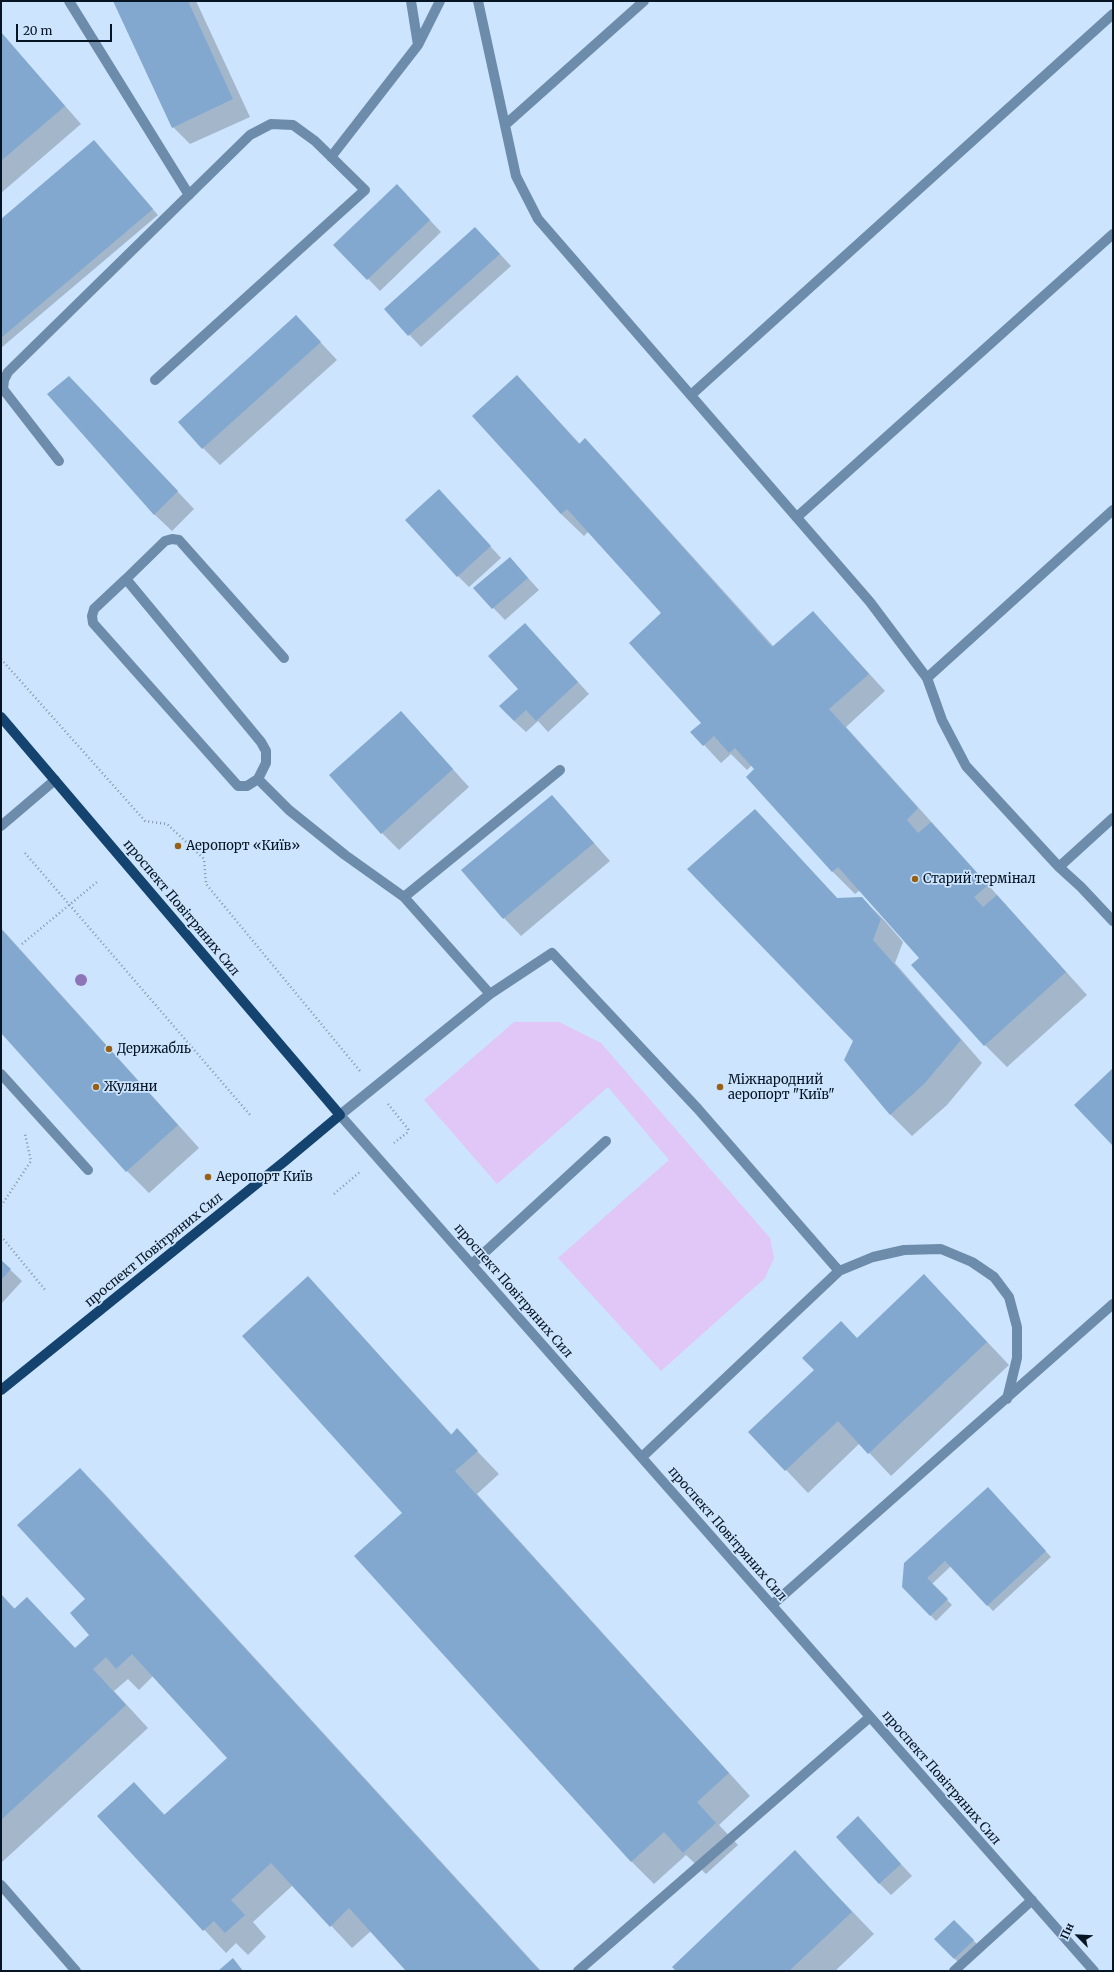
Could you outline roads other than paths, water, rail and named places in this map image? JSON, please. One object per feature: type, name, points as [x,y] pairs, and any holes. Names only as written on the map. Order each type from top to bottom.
[{"type":"main road","name":"проспект Повітряних Сил","points":[[1,717],[340,1115],[1,1390]]},
{"type":"street","points":[[69,1],[189,195]]},
{"type":"street","points":[[411,1],[418,45]]},
{"type":"street","points":[[331,157],[418,45],[440,1]]},
{"type":"street","points":[[478,1],[516,176],[538,218],[870,602],[927,678],[942,720],[966,766],[1058,868],[1081,887],[1113,922]]},
{"type":"street","points":[[505,125],[644,1]]},
{"type":"street","points":[[690,395],[1113,14]]},
{"type":"street","points":[[59,461],[8,397],[3,389],[3,379],[8,372],[250,135],[271,124],[293,125],[315,141],[365,190],[155,380]]},
{"type":"street","points":[[797,518],[1113,234]]},
{"type":"street","points":[[927,678],[1113,510]]},
{"type":"street","points":[[126,579],[261,742],[266,751],[266,763],[258,780],[247,786],[238,786],[93,623],[92,616],[94,609],[165,541],[172,539],[179,540],[284,658]]},
{"type":"street","points":[[404,897],[560,770]]},
{"type":"street","points":[[1,826],[55,780]]},
{"type":"street","points":[[258,780],[289,810],[345,855],[404,897],[490,994]]},
{"type":"street","points":[[1058,868],[1113,818]]},
{"type":"street","points":[[340,1115],[374,1086],[490,994],[552,953],[698,1110],[839,1271]]},
{"type":"street","points":[[1,1074],[88,1170]]},
{"type":"street","name":"проспект Повітряних Сил","points":[[340,1115],[1094,1971]]},
{"type":"street","points":[[472,1264],[606,1141]]},
{"type":"street","points":[[642,1457],[839,1271],[873,1257],[904,1250],[941,1249],[972,1262],[994,1277],[1009,1297],[1017,1327],[1017,1358],[1007,1398]]},
{"type":"street","points":[[772,1605],[1113,1304]]},
{"type":"street","points":[[578,1971],[870,1717]]},
{"type":"street","points":[[1,1885],[76,1971]]},
{"type":"street","points":[[954,1971],[1032,1900]]},
{"type":"place","name":"Аеропорт «Київ»","points":[[178,846]]},
{"type":"place","name":"Старий термінал","points":[[915,879]]},
{"type":"place","name":"Дерижабль","points":[[109,1049]]},
{"type":"place","name":"Жуляни","points":[[96,1087]]},
{"type":"place","name":"Міжнародний аеропорт \"Київ\"","points":[[720,1087]]},
{"type":"place","name":"Аеропорт Київ","points":[[208,1177]]}]
